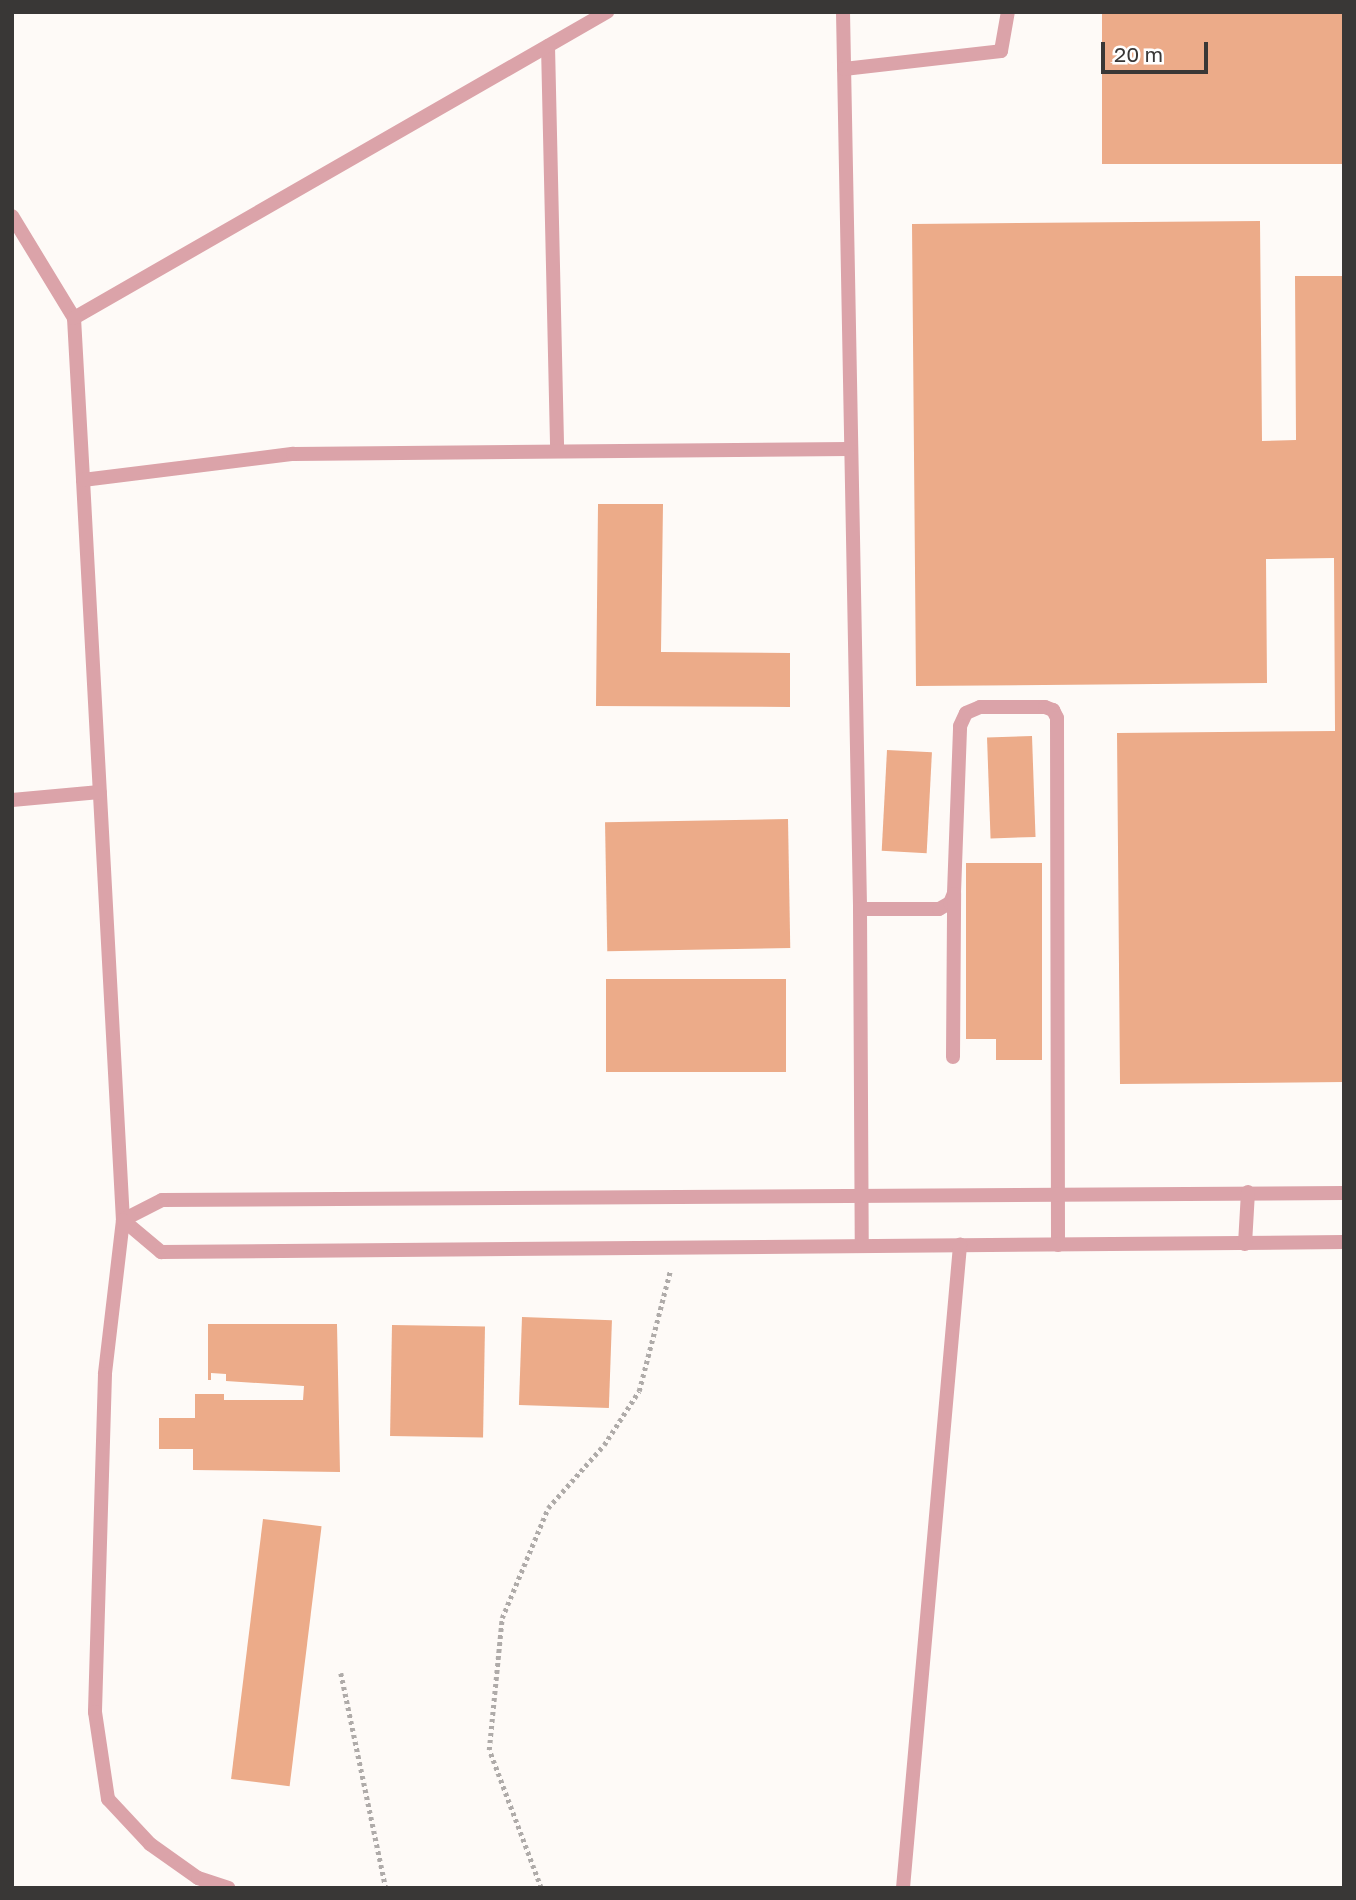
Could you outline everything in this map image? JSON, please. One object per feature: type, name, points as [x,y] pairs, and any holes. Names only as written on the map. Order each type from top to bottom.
[{"type":"lane","points":[[74,318],[607,12]]},
{"type":"lane","points":[[843,12],[849,449],[860,909],[862,1246]]},
{"type":"lane","points":[[844,69],[1001,51],[1008,12]]},
{"type":"lane","points":[[548,46],[558,450]]},
{"type":"lane","points":[[12,215],[74,318],[122,1220],[105,1374],[96,1712],[108,1799],[150,1844],[198,1878],[228,1888]]},
{"type":"lane","points":[[83,480],[293,454],[849,449]]},
{"type":"lane","points":[[953,1057],[954,893],[962,719],[966,713],[980,708],[1053,710],[1057,718],[1058,1245]]},
{"type":"lane","points":[[12,800],[100,792]]},
{"type":"lane","points":[[860,909],[939,909],[950,904],[954,893]]},
{"type":"lane","points":[[1245,1244],[1248,1192]]},
{"type":"lane","points":[[122,1220],[162,1200],[1344,1193]]},
{"type":"lane","points":[[122,1220],[161,1252],[1344,1242]]},
{"type":"lane","points":[[902,1888],[960,1245]]},
{"type":"path","points":[[541,1888],[489,1750],[502,1618],[548,1508],[604,1445],[639,1391],[677,1247]]},
{"type":"path","points":[[341,1673],[386,1888]]},
{"type":"building","points":[[1102,12],[1344,12],[1344,164],[1102,164]]},
{"type":"building","points":[[1260,221],[1262,441],[1296,440],[1295,276],[1344,276],[1344,1082],[1120,1084],[1117,733],[1335,731],[1334,558],[1266,559],[1267,683],[916,686],[912,224]]},
{"type":"building","points":[[598,504],[663,504],[661,652],[790,653],[790,707],[596,706]]},
{"type":"building","points":[[1032,736],[1036,837],[991,839],[987,738]]},
{"type":"building","points":[[887,750],[932,752],[927,853],[882,851]]},
{"type":"building","points":[[788,819],[790,948],[607,951],[605,822]]},
{"type":"building","points":[[966,863],[1042,863],[1042,1060],[996,1060],[996,1039],[966,1039]]},
{"type":"building","points":[[606,979],[786,979],[786,1072],[606,1072]]},
{"type":"building","points":[[522,1317],[612,1320],[609,1408],[519,1405]]},
{"type":"building","points":[[208,1324],[337,1324],[340,1472],[193,1470],[193,1449],[159,1449],[159,1418],[195,1418],[195,1394],[224,1394],[224,1400],[303,1400],[304,1386],[226,1381],[226,1374],[211,1373],[211,1380],[208,1380]]},
{"type":"building","points":[[392,1325],[485,1327],[483,1438],[390,1436]]},
{"type":"building","points":[[263,1519],[322,1526],[290,1786],[231,1779]]}]
